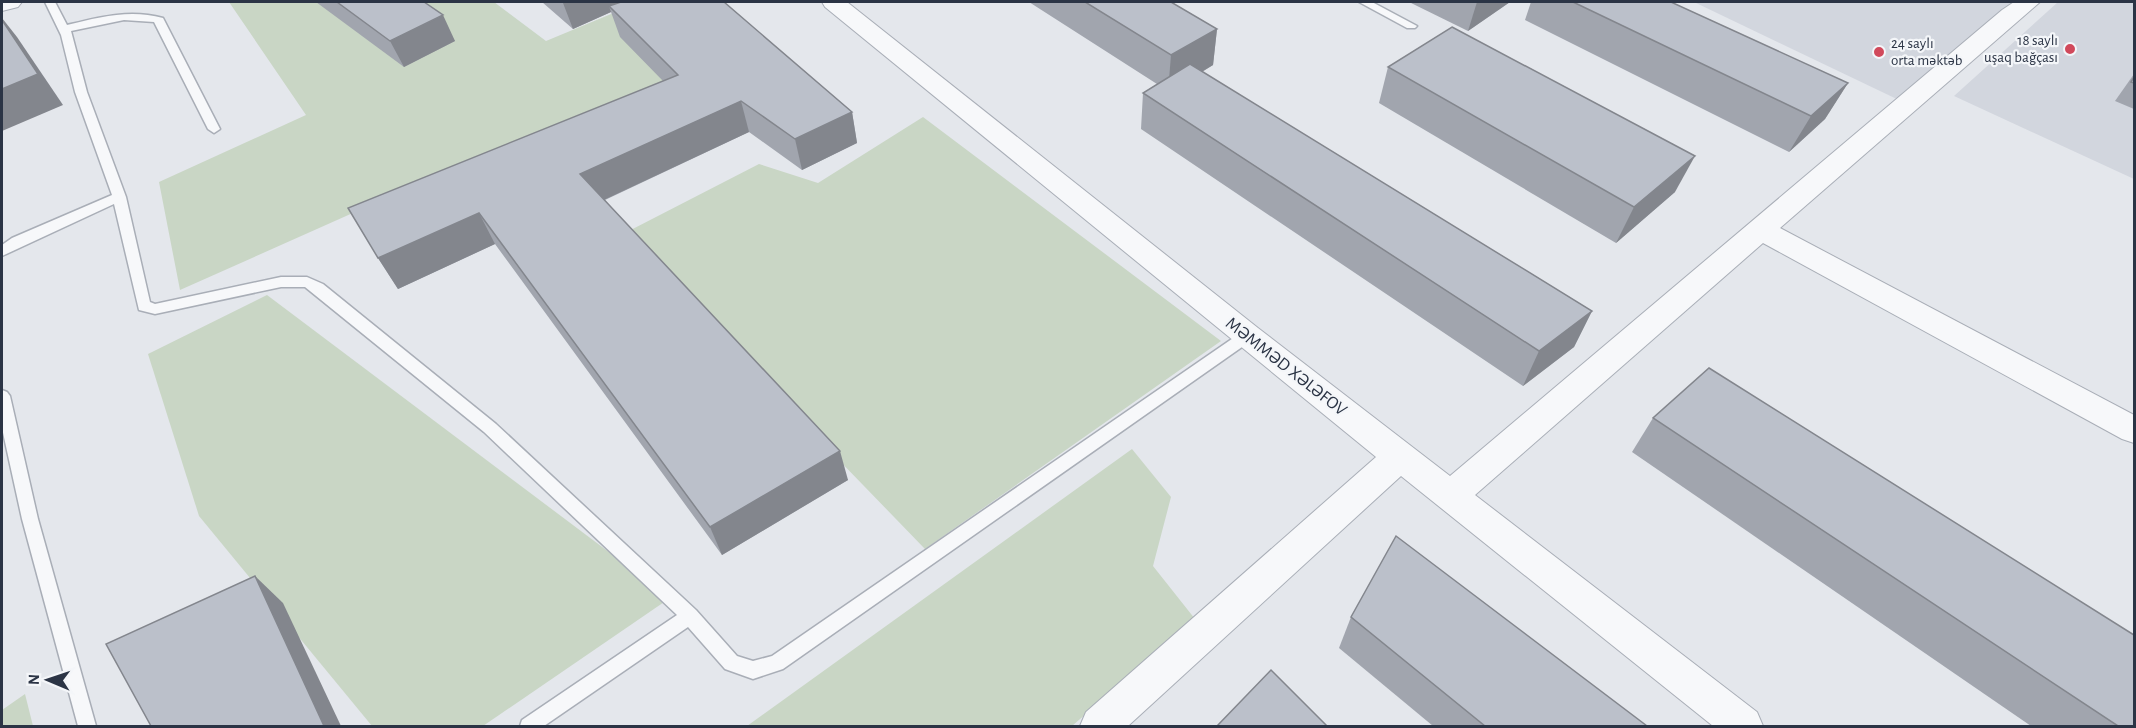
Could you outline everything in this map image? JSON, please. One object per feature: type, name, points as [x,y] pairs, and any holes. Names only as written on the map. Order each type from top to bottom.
[{"type":"street","points":[[2,4],[10,2]]},
{"type":"street","name":"MƏMMƏD XƏLƏFOV","points":[[833,2],[1247,336],[1743,726]]},
{"type":"street","points":[[1450,496],[2010,15],[2029,2]]},
{"type":"street","points":[[1761,230],[2134,430]]},
{"type":"street","points":[[1100,726],[1400,456]]},
{"type":"lane","points":[[50,2],[64,29],[81,92],[119,197],[144,306],[156,309],[281,282],[307,282],[318,288],[490,428],[690,616],[731,663],[753,670],[777,663],[1247,336]]},
{"type":"lane","points":[[1364,2],[1411,26]]},
{"type":"lane","points":[[64,29],[133,16],[148,16],[159,20],[214,129]]},
{"type":"lane","points":[[2,251],[17,241],[119,197]]},
{"type":"lane","points":[[2,396],[30,519],[87,726]]},
{"type":"lane","points":[[529,726],[690,616]]},
{"type":"shaded area","name":"24 saylı orta məktəb","points":[[1694,2],[2017,2],[1903,102]]},
{"type":"shaded area","name":"18 saylı uşaq bağçası","points":[[2058,2],[2134,2],[2134,179],[1954,96]]},
{"type":"green space","points":[[229,2],[494,2],[546,41],[640,2],[688,106],[391,196],[180,290],[159,182],[306,115]]},
{"type":"green space","points":[[923,117],[1221,341],[925,549],[621,235],[759,164],[818,183]]},
{"type":"green space","points":[[267,295],[670,598],[483,726],[372,726],[199,516],[148,354]]},
{"type":"green space","points":[[1132,449],[1171,497],[1153,566],[1195,619],[1072,726],[747,726]]},
{"type":"green space","points":[[25,694],[33,726],[2,726],[2,710]]},
{"type":"building","points":[[337,2],[424,2],[443,15],[390,41]]},
{"type":"building","points":[[621,2],[724,2],[852,112],[795,139],[741,101],[580,174],[840,451],[710,527],[479,213],[378,258],[348,208],[678,75],[609,6]]},
{"type":"building","points":[[1085,2],[1171,2],[1217,29],[1171,55]]},
{"type":"building","points":[[1573,2],[1671,2],[1848,83],[1811,116]]},
{"type":"building","points":[[2,20],[38,74],[2,89]]},
{"type":"building","points":[[1452,27],[1695,156],[1634,207],[1388,67]]},
{"type":"building","points":[[1190,64],[1592,311],[1539,351],[1143,93]]},
{"type":"building","points":[[1709,368],[2134,635],[2134,726],[2118,726],[1653,418]]},
{"type":"building","points":[[1396,536],[1647,726],[1485,726],[1351,617]]},
{"type":"building","points":[[255,576],[324,726],[151,726],[106,644]]},
{"type":"building","points":[[1271,670],[1327,726],[1217,726]]},
{"type":"place","name":"18 saylı uşaq bağçası","points":[[2070,49]]},
{"type":"place","name":"24 saylı orta məktəb","points":[[1879,52]]}]
